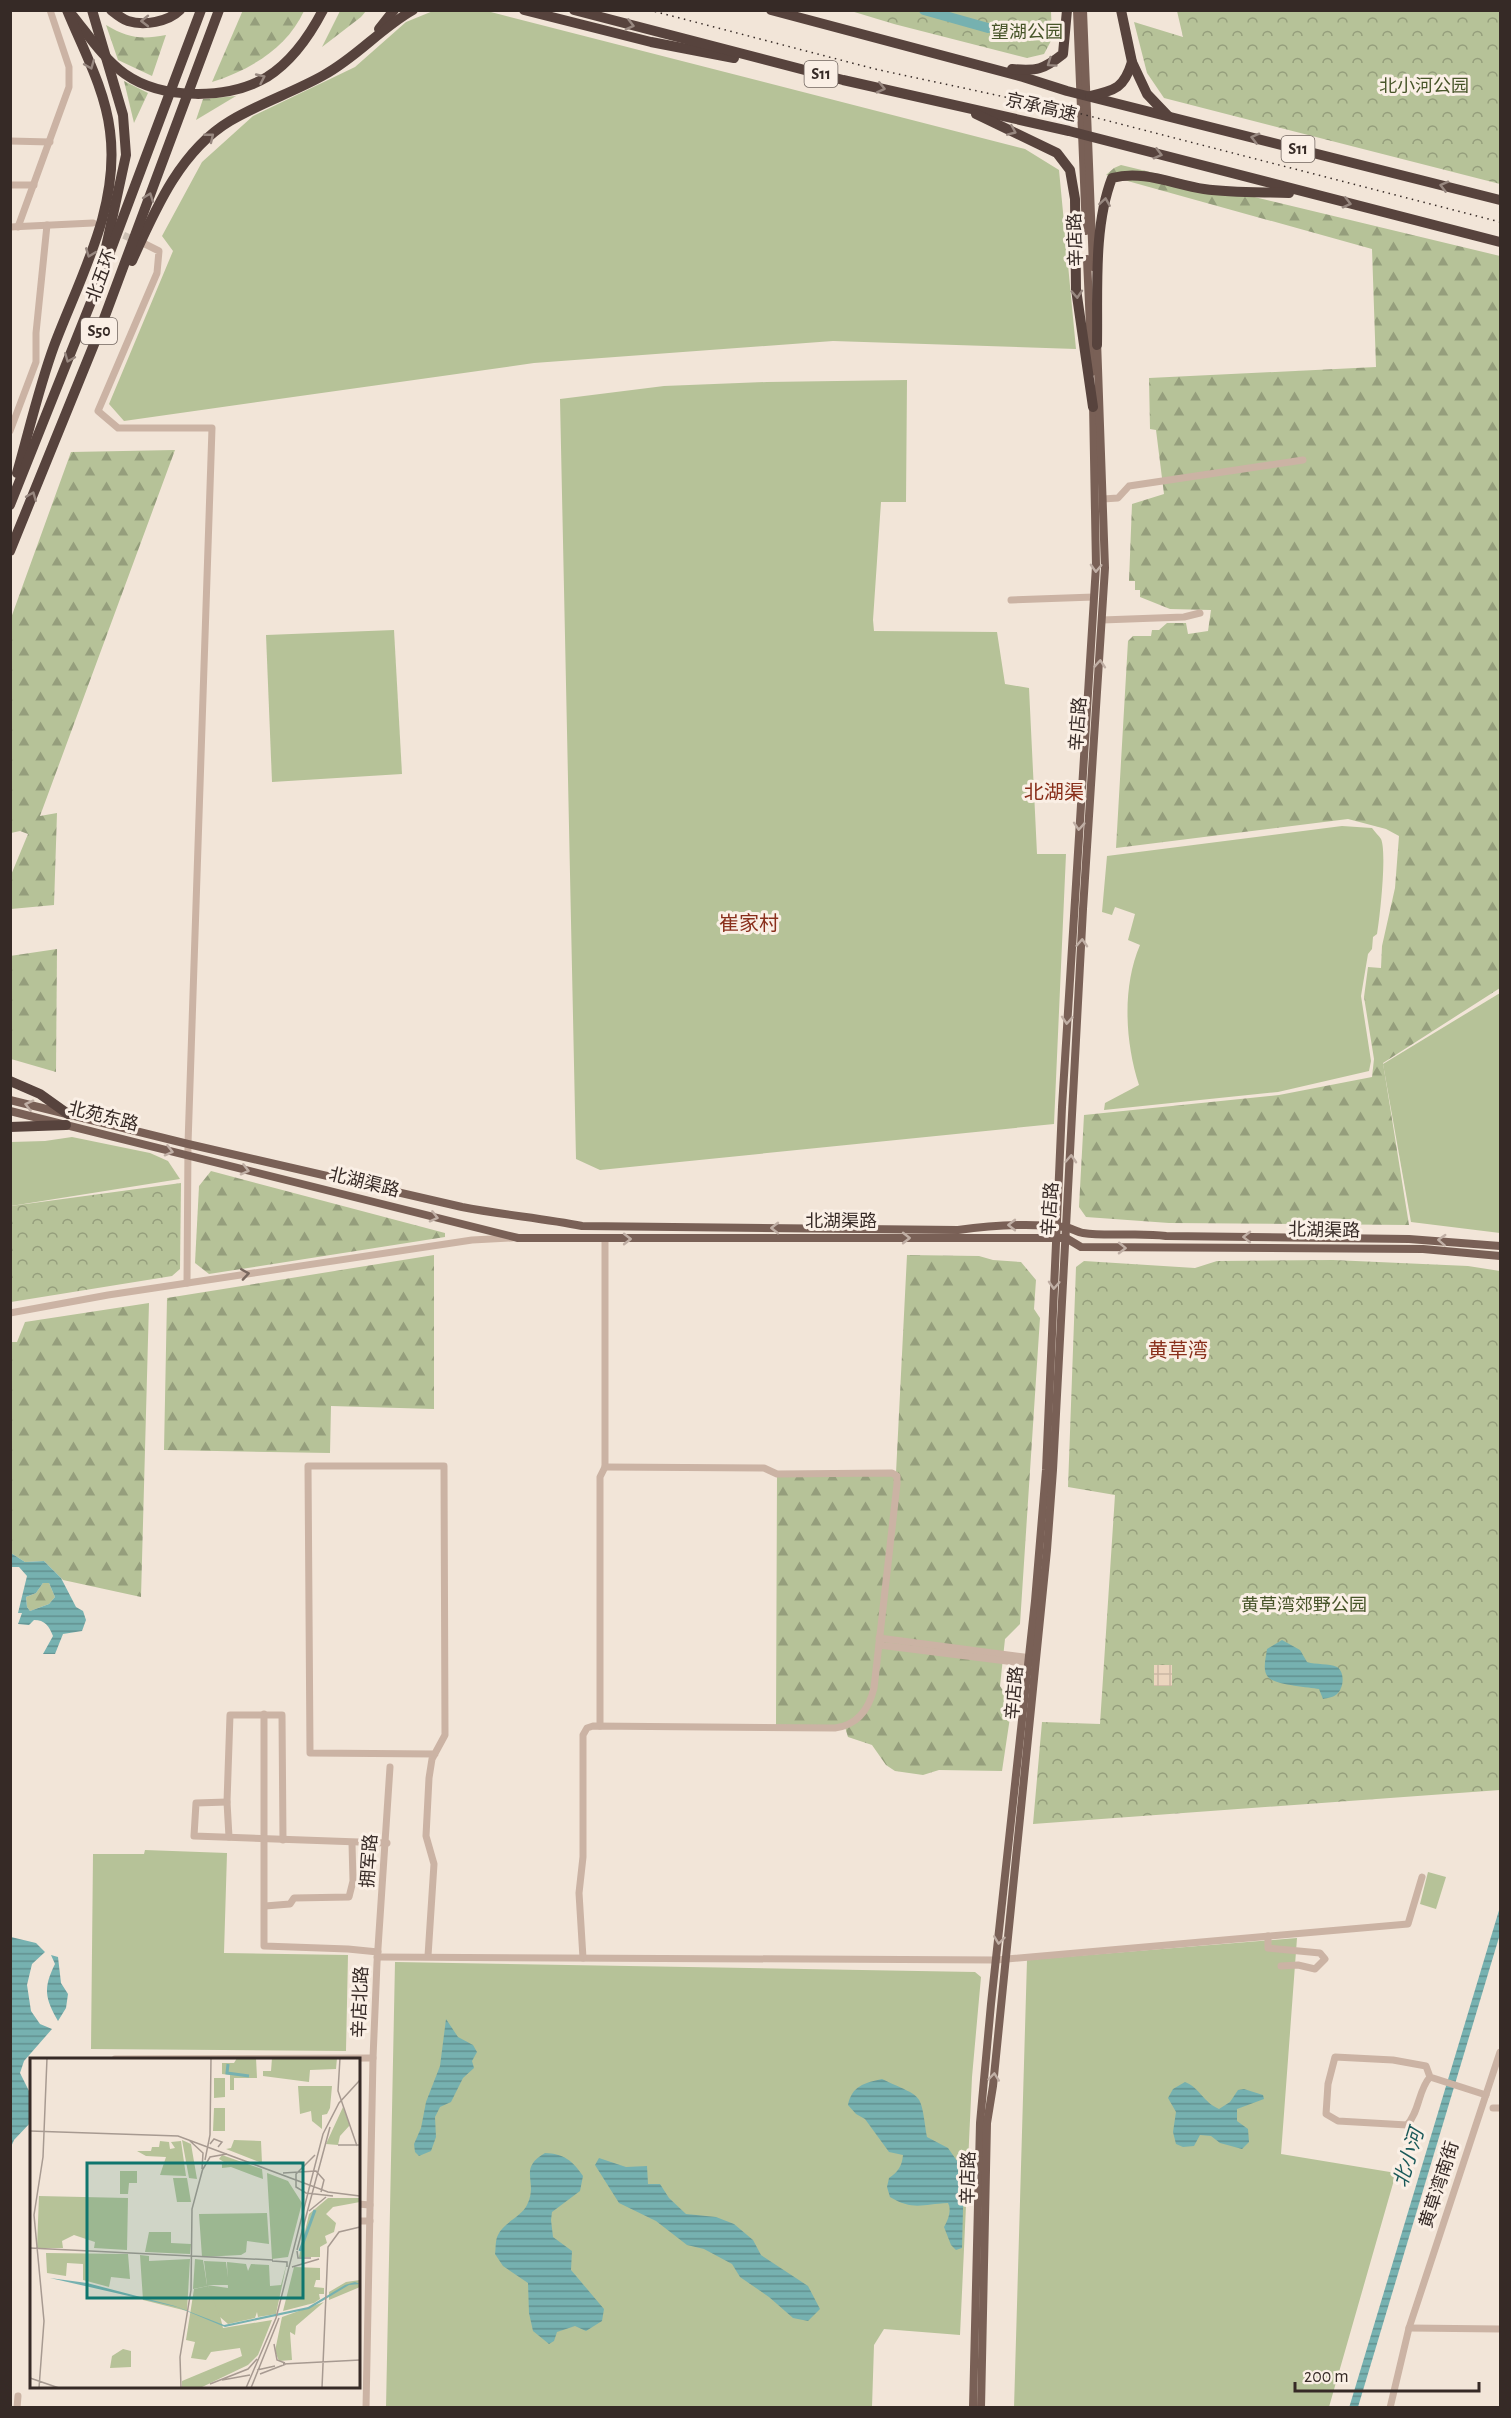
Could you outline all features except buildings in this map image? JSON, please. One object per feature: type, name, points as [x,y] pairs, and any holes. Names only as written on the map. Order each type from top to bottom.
[{"type":"highway","points":[[68,10],[99,49],[125,74],[150,86],[199,95],[236,89],[267,77],[292,55],[313,29],[323,10]]},
{"type":"highway","points":[[10,494],[53,348],[104,218],[111,174],[110,131],[102,94],[68,10]]},
{"type":"highway","points":[[111,10],[128,21],[152,23],[175,15],[180,10]]},
{"type":"highway","name":"北五环","points":[[10,505],[95,292],[201,10]]},
{"type":"highway","name":"北五环","points":[[10,551],[99,332],[219,10]]},
{"type":"highway","points":[[99,332],[165,194],[194,150],[227,122],[270,99],[324,75],[359,52],[398,18],[413,10]]},
{"type":"highway","points":[[524,10],[651,42],[843,80]]},
{"type":"highway","name":"京承高速","points":[[574,10],[843,80],[1069,131],[1500,242]]},
{"type":"highway","name":"京承高速","points":[[771,10],[1066,91],[1500,200]]},
{"type":"highway","points":[[791,10],[837,27]]},
{"type":"highway","points":[[985,67],[1034,71],[1047,67],[1063,54],[1067,10]]},
{"type":"highway","points":[[1121,10],[1132,62],[1147,94],[1168,116]]},
{"type":"highway","points":[[359,52],[394,11]]},
{"type":"highway","points":[[94,16],[123,115],[126,155],[95,292]]},
{"type":"highway","points":[[1093,98],[1117,89],[1128,76],[1132,62]]},
{"type":"highway","points":[[960,106],[1057,153],[1070,170],[1075,199],[1076,289],[1093,406]]},
{"type":"highway","points":[[1099,340],[1101,227],[1105,195],[1112,178],[1126,174],[1149,176],[1204,189],[1312,194]]},
{"type":"highway","points":[[10,1081],[40,1094],[67,1120]]},
{"type":"highway","points":[[10,1128],[67,1120]]},
{"type":"main road","name":"辛店路","points":[[1061,1238],[1056,1227],[1094,597],[1096,500],[1077,10]]},
{"type":"main road","name":"辛店路","points":[[973,2408],[980,2123],[1001,1960],[1031,1661],[1044,1504],[1061,1238],[1067,1227],[1083,909],[1105,568],[1099,340],[1083,10]]},
{"type":"main road","points":[[1088,700],[1097,700]]},
{"type":"main road","name":"北苑东路","points":[[10,1100],[67,1120],[188,1155]]},
{"type":"main road","name":"北苑东路","points":[[10,1111],[188,1144]]},
{"type":"main road","name":"北湖渠路","points":[[188,1144],[462,1207],[506,1216],[551,1220],[582,1226],[958,1230],[995,1225],[1067,1227],[1082,1233],[1409,1239],[1500,1246]]},
{"type":"main road","name":"北湖渠路","points":[[188,1155],[518,1238],[1061,1238],[1081,1247],[1423,1249],[1500,1256]]},
{"type":"main road","name":"辛店路","points":[[981,2408],[987,2123],[993,2086],[1001,1960]]},
{"type":"street","points":[[50,10],[69,67],[69,87],[34,185],[14,227],[93,223]]},
{"type":"street","points":[[10,141],[50,142]]},
{"type":"street","points":[[10,185],[34,185]]},
{"type":"street","points":[[10,431],[36,362],[37,323],[46,225]]},
{"type":"street","points":[[145,244],[159,251],[157,273],[98,411],[118,428],[212,428],[188,1144],[187,1283]]},
{"type":"street","points":[[1103,499],[1118,498],[1129,486],[1303,460]]},
{"type":"street","points":[[1011,600],[1094,597]]},
{"type":"street","points":[[1102,620],[1184,617],[1200,613]]},
{"type":"street","points":[[10,1313],[187,1283],[472,1240],[518,1238]]},
{"type":"street","points":[[600,1726],[600,1477],[605,1467],[604,1239]]},
{"type":"street","points":[[428,1956],[434,1864],[426,1836],[429,1778],[435,1754],[445,1735],[444,1466],[309,1466],[309,1753],[435,1754]]},
{"type":"street","points":[[583,1958],[579,1893],[583,1857],[583,1735],[587,1728],[600,1726],[845,1727],[865,1712],[871,1702],[897,1484],[897,1476],[892,1473],[777,1474],[764,1468],[605,1467]]},
{"type":"street","points":[[879,1642],[1031,1661]]},
{"type":"street","points":[[264,1714],[264,1946],[348,1948],[378,1955],[428,1956],[1001,1960],[1408,1924],[1422,1877]]},
{"type":"street","points":[[229,1837],[227,1802],[230,1715],[282,1715],[283,1840]]},
{"type":"street","name":"拥军路","points":[[378,1955],[387,1843],[390,1767]]},
{"type":"street","points":[[227,1802],[196,1803],[193,1831],[195,1836],[387,1843]]},
{"type":"street","points":[[265,1906],[290,1905],[294,1898],[349,1897],[352,1881],[352,1843]]},
{"type":"street","points":[[1268,1936],[1268,1948],[1320,1953],[1324,1959],[1315,1969],[1298,1965],[1281,1966]]},
{"type":"street","name":"辛店北路","points":[[366,2408],[363,2380],[378,1955]]},
{"type":"street","name":"黄草湾南街","points":[[1390,2408],[1409,2328],[1500,2052]]},
{"type":"street","points":[[1335,2057],[1393,2060],[1426,2066],[1430,2077],[1426,2082],[1414,2118],[1407,2125],[1338,2121],[1326,2114],[1328,2084],[1335,2057]]},
{"type":"street","points":[[360,2058],[373,2058]]},
{"type":"street","points":[[1430,2077],[1486,2096]]},
{"type":"street","points":[[360,2204],[370,2205]]},
{"type":"street","points":[[360,2221],[370,2221]]},
{"type":"street","points":[[1409,2328],[1500,2329]]},
{"type":"street","points":[[17,2408],[18,2396]]},
{"type":"green space","points":[[243,10],[304,11],[288,36],[266,56],[240,71],[212,82]]},
{"type":"green space","points":[[340,11],[366,11],[322,47]]},
{"type":"green space","points":[[433,11],[487,11],[1025,149],[1059,170],[1076,349],[833,341],[534,363],[124,421],[109,404],[173,251],[162,236],[202,162],[253,116],[355,67],[406,22]]},
{"type":"green space","name":"望湖公园","points":[[851,11],[1051,11],[1052,39],[1044,54],[1027,58]]},
{"type":"green space","name":"北小河公园","points":[[1177,11],[1500,11],[1500,184],[1164,98],[1147,73],[1134,22],[1183,37]]},
{"type":"green space","points":[[106,25],[135,37],[166,35],[152,76],[118,60]]},
{"type":"green space","points":[[124,81],[148,93],[134,123]]},
{"type":"green space","points":[[236,96],[196,120],[203,99]]},
{"type":"green space","points":[[1121,165],[1500,256],[1500,988],[1383,1063],[1409,1225],[1169,1223],[1086,1217],[1079,1207],[1084,1115],[1279,1095],[1372,1077],[1374,1059],[1364,997],[1368,967],[1381,968],[1382,946],[1395,888],[1399,836],[1386,829],[1348,819],[1116,848],[1128,641],[1133,636],[1151,636],[1152,630],[1159,630],[1167,623],[1186,623],[1188,634],[1208,631],[1211,610],[1170,609],[1140,597],[1140,590],[1135,590],[1135,581],[1129,581],[1132,504],[1164,494],[1156,430],[1150,429],[1149,378],[1376,367],[1372,249],[1106,175]]},
{"type":"green space","points":[[907,380],[906,502],[881,502],[874,631],[997,632],[1005,684],[1029,688],[1037,854],[1066,854],[1054,1124],[600,1170],[576,1159],[560,399],[664,386]]},
{"type":"green space","points":[[175,450],[40,816],[57,813],[54,905],[11,909],[11,875],[28,834],[20,831],[11,833],[11,618],[71,452]]},
{"type":"green space","points":[[394,630],[402,774],[272,782],[266,635]]},
{"type":"green space","points":[[1342,826],[1372,828],[1381,839],[1383,846],[1377,934],[1373,937],[1372,949],[1368,954],[1361,996],[1371,1061],[1369,1071],[1278,1092],[1104,1110],[1105,1103],[1139,1085],[1128,1033],[1128,996],[1134,961],[1140,945],[1128,940],[1135,914],[1115,907],[1112,915],[1102,912],[1107,856]]},
{"type":"green space","points":[[57,949],[56,1072],[11,1059],[10,956]]},
{"type":"green space","points":[[1500,993],[1500,1233],[1411,1222],[1383,1064]]},
{"type":"green space","points":[[72,1137],[150,1153],[168,1161],[180,1179],[11,1206],[11,1142]]},
{"type":"green space","points":[[211,1171],[445,1233],[445,1237],[209,1274],[195,1263],[199,1186]]},
{"type":"green space","points":[[181,1183],[180,1269],[172,1276],[11,1302],[11,1206]]},
{"type":"green space","points":[[434,1255],[434,1409],[331,1406],[330,1453],[164,1450],[167,1298]]},
{"type":"green space","points":[[907,1255],[979,1256],[993,1260],[1021,1262],[1036,1280],[1034,1309],[1040,1318],[1020,1624],[1005,1639],[1000,1686],[1012,1704],[1002,1771],[939,1770],[923,1775],[895,1771],[886,1765],[872,1745],[848,1737],[845,1727],[776,1728],[777,1474],[896,1473]]},
{"type":"green space","name":"黄草湾郊野公园","points":[[1333,1260],[1468,1266],[1500,1271],[1500,1790],[1033,1824],[1042,1722],[1100,1724],[1115,1495],[1068,1487],[1076,1267],[1084,1261],[1195,1268],[1217,1261]]},
{"type":"green space","points":[[149,1303],[141,1597],[63,1580],[44,1561],[25,1562],[11,1553],[11,1342],[17,1342],[25,1322]]},
{"type":"green space","points":[[43,1583],[49,1583],[55,1597],[49,1604],[30,1611],[26,1597],[36,1593]]},
{"type":"green space","points":[[145,1850],[227,1853],[224,1953],[348,1955],[346,2051],[91,2049],[93,1854],[144,1854]]},
{"type":"green space","points":[[1428,1872],[1446,1877],[1436,1909],[1420,1904]]},
{"type":"green space","points":[[1297,1938],[1281,2154],[1396,2173],[1329,2407],[1014,2408],[1027,1960]]},
{"type":"green space","points":[[395,1962],[975,1972],[981,1977],[972,2077],[960,2335],[884,2329],[874,2345],[872,2407],[386,2408]]},
{"type":"shaded area","points":[[1154,1665],[1172,1665],[1172,1686],[1154,1686]]},
{"type":"water","points":[[11,1553],[25,1562],[44,1561],[61,1578],[76,1607],[83,1611],[86,1620],[82,1631],[63,1634],[55,1654],[43,1654],[53,1636],[46,1624],[34,1620],[29,1625],[18,1624],[22,1613],[18,1613],[27,1576],[19,1567],[11,1567]],"holes":[[[43,1583],[49,1583],[55,1597],[49,1604],[30,1611],[26,1597],[36,1593]]]},
{"type":"water","points":[[1282,1640],[1300,1650],[1307,1662],[1340,1669],[1343,1680],[1337,1694],[1323,1699],[1319,1689],[1284,1684],[1268,1677],[1265,1667],[1267,1649]]},
{"type":"water","name":"北小河","points":[[1500,1907],[1500,1934],[1358,2407],[1349,2408]]},
{"type":"water","points":[[11,1937],[36,1943],[45,1952],[32,1964],[27,1985],[31,2011],[40,2024],[52,2029],[24,2061],[20,2073],[30,2093],[30,2123],[14,2140],[11,2147]]},
{"type":"water","points":[[51,1955],[58,1957],[61,1983],[68,1994],[66,2008],[58,2021],[50,2006],[47,1993],[55,1964]]},
{"type":"water","points":[[446,2019],[458,2037],[473,2045],[477,2052],[472,2061],[474,2068],[463,2078],[451,2102],[440,2107],[435,2117],[436,2137],[431,2151],[419,2156],[415,2152],[414,2144],[421,2128],[426,2102],[440,2066]]},
{"type":"water","points":[[882,2079],[918,2098],[923,2111],[927,2137],[948,2148],[964,2171],[962,2248],[956,2250],[951,2245],[944,2227],[950,2212],[948,2203],[912,2205],[890,2197],[887,2187],[889,2178],[899,2168],[903,2155],[889,2152],[865,2119],[856,2114],[848,2105],[856,2089]]},
{"type":"water","points":[[1185,2082],[1219,2109],[1230,2102],[1238,2090],[1244,2089],[1263,2095],[1264,2099],[1237,2109],[1237,2121],[1248,2129],[1249,2142],[1242,2149],[1220,2143],[1211,2136],[1200,2135],[1194,2146],[1183,2147],[1176,2144],[1173,2132],[1176,2112],[1168,2098],[1173,2089]]},
{"type":"water","points":[[545,2153],[567,2159],[583,2176],[580,2191],[552,2212],[553,2237],[572,2251],[571,2270],[604,2309],[602,2321],[586,2331],[575,2326],[557,2332],[554,2341],[549,2344],[533,2331],[529,2313],[528,2283],[503,2266],[495,2254],[496,2239],[500,2231],[527,2205],[531,2189],[532,2164]]},
{"type":"water","points":[[599,2158],[626,2167],[647,2166],[648,2184],[660,2184],[669,2198],[686,2214],[716,2217],[734,2224],[753,2240],[761,2255],[808,2286],[820,2309],[808,2321],[793,2318],[769,2297],[740,2277],[732,2264],[704,2249],[687,2245],[656,2221],[619,2203],[595,2165]]},
{"type":"waterway","points":[[924,10],[988,28]]},
{"type":"tunnel","points":[[114,231],[137,241]]},
{"type":"railway","points":[[649,10],[875,69],[1070,111],[1500,222]]},
{"type":"district","name":"北湖渠","points":[[1054,793]]},
{"type":"district","name":"崔家村","points":[[749,924]]},
{"type":"district","name":"黄草湾","points":[[1178,1351]]}]
